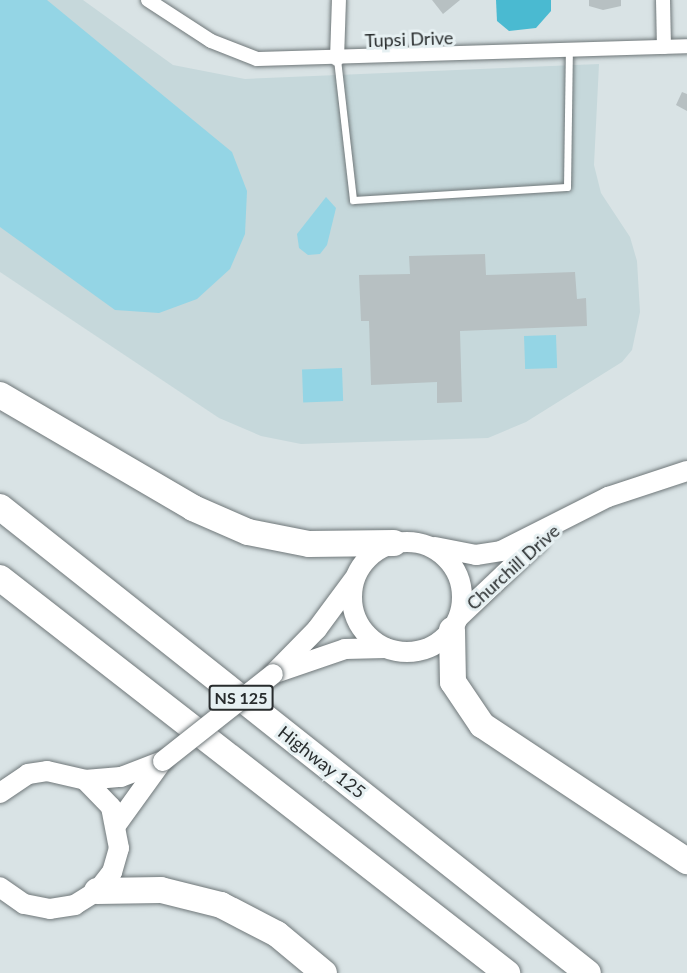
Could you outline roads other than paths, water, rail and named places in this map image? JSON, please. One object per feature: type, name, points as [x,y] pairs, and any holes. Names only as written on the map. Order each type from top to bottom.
[{"type":"highway","points":[[0,395],[193,508],[248,532],[309,544],[394,543]]},
{"type":"highway","name":"Highway 125","points":[[0,507],[588,973]]},
{"type":"highway","name":"NS 125","points":[[0,578],[507,973]]},
{"type":"highway","points":[[456,623],[453,682],[482,725],[687,861]]},
{"type":"highway","points":[[97,891],[161,890],[221,905],[277,934],[324,973]]},
{"type":"main road","name":"Churchill Drive","points":[[429,546],[489,554],[631,487],[687,471]]},
{"type":"main road","name":"Churchill Drive","points":[[456,623],[566,519]]},
{"type":"main road","points":[[117,824],[163,761],[273,674],[317,629],[371,555],[394,543],[429,546],[457,572],[456,623],[428,648],[338,650],[273,674]]},
{"type":"main road","points":[[356,576],[354,611],[361,627],[386,648]]},
{"type":"main road","points":[[0,793],[28,774],[47,771],[85,780],[121,777],[163,761]]},
{"type":"main road","points":[[1,889],[24,904],[50,909],[75,904],[97,891],[112,872],[119,848],[117,824],[100,792],[85,780]]},
{"type":"street","name":"Tupsi Drive","points":[[148,0],[235,52],[286,61],[687,46]]},
{"type":"street","points":[[337,59],[339,0]]},
{"type":"street","points":[[663,0],[664,47]]},
{"type":"lane","points":[[337,59],[353,200],[567,187],[569,51]]}]
